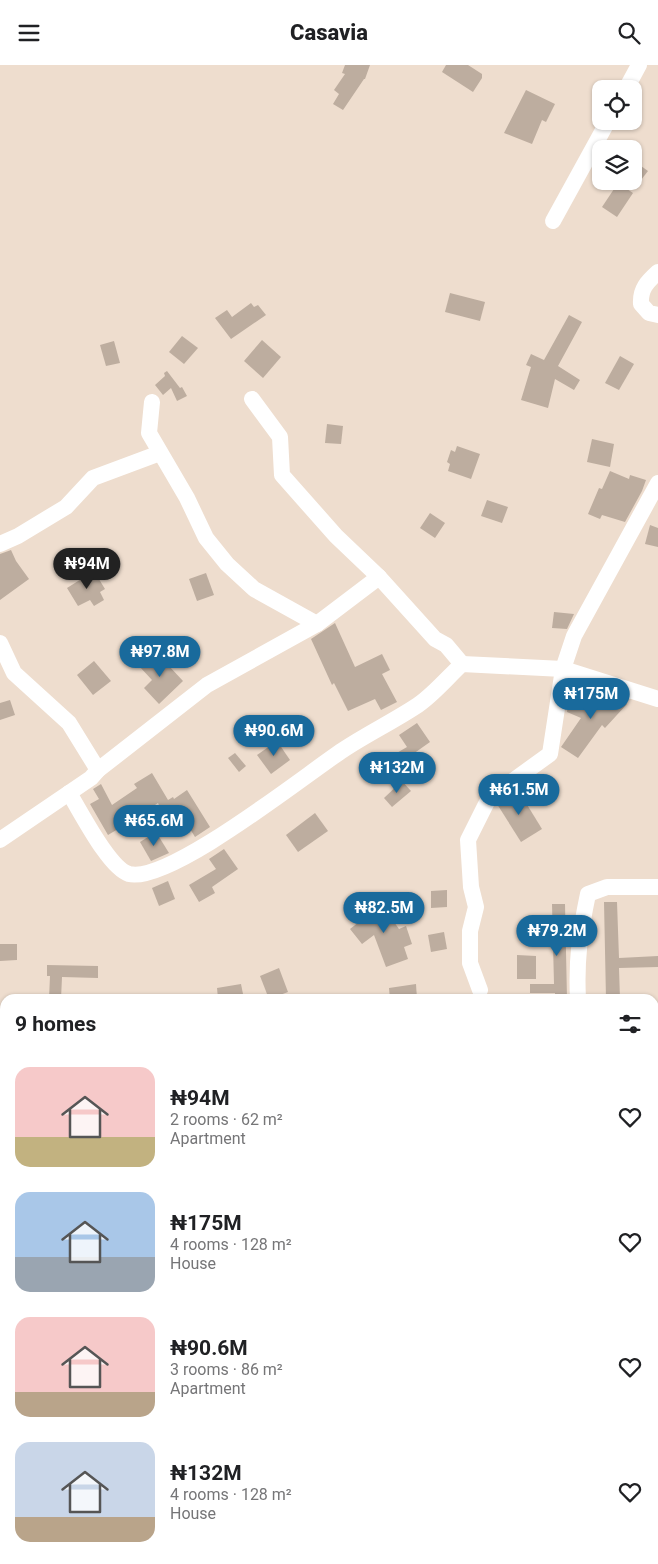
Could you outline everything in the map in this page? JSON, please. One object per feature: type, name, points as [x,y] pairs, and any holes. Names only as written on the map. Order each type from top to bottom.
[{"type":"street","points":[[631,80],[639,65]]},
{"type":"street","points":[[553,221],[603,130]]},
{"type":"street","points":[[658,272],[646,283],[641,294],[641,305],[649,313],[658,315]]},
{"type":"street","points":[[252,399],[280,437],[282,475],[336,536],[379,577],[435,639],[446,645],[462,664]]},
{"type":"street","points":[[152,402],[148,433],[186,498],[206,538],[227,564],[254,589],[317,624]]},
{"type":"street","points":[[0,544],[18,536],[66,507],[93,478],[160,453]]},
{"type":"street","points":[[480,990],[470,963],[470,931],[476,907],[471,887],[468,840],[489,798],[550,754],[563,669],[574,636],[658,483]]},
{"type":"street","points":[[0,840],[91,778],[98,770],[207,685],[317,624],[379,577]]},
{"type":"street","points":[[0,643],[14,673],[68,723],[98,770]]},
{"type":"street","points":[[69,793],[112,863],[128,874],[140,874],[172,863],[224,835],[343,750],[419,704],[462,664],[563,669],[658,699]]},
{"type":"street","points":[[578,994],[576,975],[579,939],[588,894],[607,887],[658,887]]},
{"type":"building","points":[[345,65],[370,65],[365,79],[343,110],[333,104],[339,94],[334,90],[345,74],[342,73]]},
{"type":"building","points":[[446,65],[468,65],[482,74],[482,78],[473,92],[442,72]]},
{"type":"building","points":[[526,90],[555,104],[546,122],[542,120],[532,144],[504,133]]},
{"type":"building","points":[[642,167],[648,171],[642,179]]},
{"type":"building","points":[[613,190],[628,190],[633,193],[617,217],[602,207]]},
{"type":"building","points":[[450,293],[485,302],[480,321],[445,312]]},
{"type":"building","points":[[251,303],[254,307],[258,305],[266,315],[231,339],[215,318],[227,310],[232,317]]},
{"type":"building","points":[[569,315],[582,322],[558,366],[580,380],[574,390],[555,379],[548,408],[521,400],[531,367],[526,365],[531,354],[544,360]]},
{"type":"building","points":[[182,336],[198,348],[184,364],[169,352]]},
{"type":"building","points":[[262,340],[281,357],[263,378],[244,361]]},
{"type":"building","points":[[114,341],[120,363],[106,366],[100,345]]},
{"type":"building","points":[[620,356],[634,364],[619,390],[605,383]]},
{"type":"building","points":[[167,371],[180,388],[182,387],[187,396],[177,401],[171,388],[163,395],[155,385],[165,376],[164,373]]},
{"type":"building","points":[[327,424],[343,426],[341,444],[325,443]]},
{"type":"building","points":[[592,439],[614,444],[610,467],[587,462]]},
{"type":"building","points":[[457,446],[480,454],[471,479],[448,471],[450,464],[447,462],[451,450],[455,452]]},
{"type":"building","points":[[610,471],[629,479],[630,475],[646,480],[625,522],[602,515],[600,519],[588,514],[599,488],[602,489]]},
{"type":"building","points":[[487,500],[508,507],[502,523],[481,516]]},
{"type":"building","points":[[430,513],[445,523],[435,538],[420,528]]},
{"type":"building","points":[[650,525],[658,528],[658,547],[645,544]]},
{"type":"building","points":[[11,550],[16,561],[29,579],[0,600],[0,554]]},
{"type":"building","points":[[94,571],[105,589],[100,592],[104,600],[94,606],[90,600],[78,606],[67,588]]},
{"type":"building","points":[[206,573],[214,595],[197,601],[189,579]]},
{"type":"building","points":[[554,612],[574,614],[567,629],[552,628]]},
{"type":"building","points":[[335,623],[355,667],[382,654],[390,670],[382,674],[397,702],[381,710],[375,699],[348,711],[334,683],[332,685],[311,639]]},
{"type":"building","points":[[155,651],[183,681],[159,704],[144,688],[152,680],[139,666]]},
{"type":"building","points":[[94,661],[111,681],[93,695],[77,675]]},
{"type":"building","points":[[599,691],[607,693],[613,699],[615,696],[620,697],[627,704],[605,728],[602,725],[578,758],[561,747],[581,718],[567,712],[569,697],[587,704]]},
{"type":"building","points":[[10,700],[15,715],[0,720],[0,703]]},
{"type":"building","points":[[417,723],[430,742],[406,759],[413,771],[394,781],[383,761],[407,747],[399,735]]},
{"type":"building","points":[[277,741],[290,760],[271,774],[257,755]]},
{"type":"building","points":[[235,753],[246,766],[239,772],[228,758]]},
{"type":"building","points":[[152,773],[168,800],[173,797],[174,799],[187,790],[210,827],[195,837],[181,814],[166,821],[158,803],[149,809],[148,807],[108,835],[90,804],[99,799],[93,789],[101,784],[112,805],[137,788],[134,784]]},
{"type":"building","points":[[402,781],[411,791],[392,807],[384,798]]},
{"type":"building","points":[[518,790],[542,829],[521,842],[497,804]]},
{"type":"building","points":[[315,813],[328,831],[298,852],[286,835]]},
{"type":"building","points":[[156,832],[169,853],[151,861],[140,842]]},
{"type":"building","points":[[224,849],[238,869],[212,887],[215,893],[199,902],[189,885],[216,869],[209,859]]},
{"type":"building","points":[[168,881],[175,899],[159,906],[152,888]]},
{"type":"building","points":[[447,890],[447,907],[431,908],[431,891]]},
{"type":"building","points":[[378,899],[399,929],[406,926],[412,944],[404,947],[408,959],[386,967],[374,935],[362,944],[350,929],[373,911],[369,905]]},
{"type":"building","points":[[604,902],[617,902],[619,958],[658,956],[658,967],[619,968],[620,994],[606,994]]},
{"type":"building","points":[[552,904],[565,904],[567,994],[530,993],[530,984],[554,984]]},
{"type":"building","points":[[444,932],[447,949],[431,952],[428,935]]},
{"type":"building","points":[[0,944],[17,944],[17,960],[0,961]]},
{"type":"building","points":[[517,955],[536,956],[536,979],[517,979]]},
{"type":"building","points":[[47,965],[98,966],[98,978],[62,977],[61,994],[49,994],[50,976],[47,976]]},
{"type":"building","points":[[279,968],[288,992],[267,994],[260,976]]},
{"type":"building","points":[[241,984],[243,994],[218,994],[217,988]]},
{"type":"building","points":[[416,984],[417,994],[390,994],[389,988]]}]
